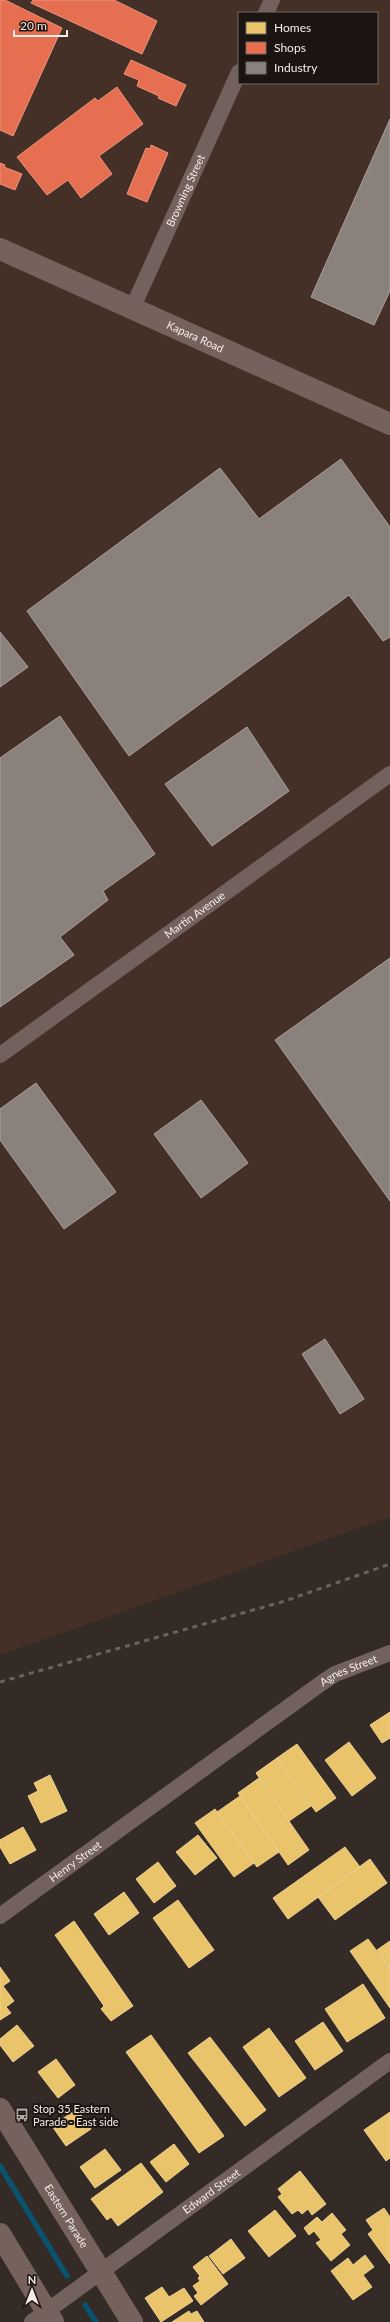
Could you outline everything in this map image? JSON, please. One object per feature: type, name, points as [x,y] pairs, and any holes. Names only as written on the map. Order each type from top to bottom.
[{"type":"street","points":[[266,12],[272,0]]},
{"type":"street","name":"Browning Street","points":[[132,308],[238,74]]},
{"type":"street","name":"Kapara Road","points":[[0,249],[390,424]]},
{"type":"street","name":"Martin Avenue","points":[[0,1055],[390,774]]},
{"type":"street","name":"Agnes Street","points":[[150,1808],[336,1674],[390,1653]]},
{"type":"street","name":"Henry Street","points":[[0,1916],[150,1808]]},
{"type":"street","name":"Edward Street","points":[[44,2319],[101,2272],[390,2061]]},
{"type":"street","name":"Eastern Parade","points":[[0,2109],[132,2322]]},
{"type":"street","points":[[0,2234],[44,2319]]},
{"type":"shaded area","points":[[0,0],[390,0],[390,1517],[0,1655]]},
{"type":"building: Homes","points":[[390,1712],[390,1738],[382,1743],[370,1725]]},
{"type":"building: Homes","points":[[349,1742],[376,1778],[352,1796],[325,1760]]},
{"type":"building: Homes","points":[[297,1744],[336,1798],[316,1812],[277,1758]]},
{"type":"building: Homes","points":[[277,1758],[311,1806],[289,1821],[256,1773]]},
{"type":"building: Homes","points":[[50,1775],[67,1811],[41,1823],[28,1796],[38,1791],[34,1783]]},
{"type":"building: Homes","points":[[259,1778],[309,1850],[288,1865],[238,1793]]},
{"type":"building: Homes","points":[[240,1796],[279,1852],[257,1867],[217,1812]]},
{"type":"building: Homes","points":[[215,1809],[254,1863],[234,1877],[195,1823]]},
{"type":"building: Homes","points":[[23,1827],[36,1850],[10,1864],[0,1847],[0,1840]]},
{"type":"building: Homes","points":[[198,1835],[217,1858],[195,1875],[176,1852]]},
{"type":"building: Homes","points":[[345,1847],[360,1867],[288,1919],[273,1898]]},
{"type":"building: Homes","points":[[370,1859],[387,1883],[335,1920],[318,1897]]},
{"type":"building: Homes","points":[[158,1862],[176,1886],[154,1903],[136,1879]]},
{"type":"building: Homes","points":[[124,1892],[139,1913],[109,1935],[94,1914]]},
{"type":"building: Homes","points":[[178,1900],[214,1950],[189,1968],[153,1918]]},
{"type":"building: Homes","points":[[74,1921],[133,2006],[111,2021],[101,2009],[104,2006],[55,1935]]},
{"type":"building: Homes","points":[[368,1939],[390,1969],[390,2008],[350,1951]]},
{"type":"building: Homes","points":[[390,1941],[390,1969],[377,1950]]},
{"type":"building: Homes","points":[[0,1967],[10,1981],[3,1986],[14,2001],[6,2007],[11,2013],[0,2020]]},
{"type":"building: Homes","points":[[363,1984],[385,2018],[347,2042],[325,2009]]},
{"type":"building: Homes","points":[[323,2022],[343,2051],[315,2070],[295,2041]]},
{"type":"building: Homes","points":[[17,2025],[34,2046],[13,2062],[0,2045],[0,2039]]},
{"type":"building: Homes","points":[[269,2028],[306,2078],[279,2097],[243,2047]]},
{"type":"building: Homes","points":[[151,2035],[224,2136],[199,2153],[126,2052]]},
{"type":"building: Homes","points":[[210,2037],[266,2110],[245,2126],[188,2053]]},
{"type":"building: Homes","points":[[56,2059],[75,2085],[58,2098],[38,2072]]},
{"type":"building: Homes","points":[[77,2109],[91,2129],[66,2146],[52,2126]]},
{"type":"building: Homes","points":[[390,2112],[390,2158],[386,2161],[364,2130]]},
{"type":"building: Homes","points":[[174,2144],[189,2164],[166,2182],[150,2162]]},
{"type":"building: Homes","points":[[105,2149],[121,2170],[95,2188],[80,2167]]},
{"type":"building: Homes","points":[[141,2163],[163,2192],[118,2226],[111,2217],[107,2220],[91,2199]]},
{"type":"building: Homes","points":[[300,2171],[326,2204],[312,2215],[308,2209],[302,2214],[298,2210],[292,2214],[278,2197],[282,2194],[278,2189]]},
{"type":"building: Homes","points":[[384,2208],[390,2217],[390,2264],[368,2234],[373,2230],[366,2220]]},
{"type":"building: Homes","points":[[275,2210],[296,2236],[269,2257],[248,2231]]},
{"type":"building: Homes","points":[[332,2213],[346,2230],[341,2234],[350,2245],[331,2261],[316,2243],[321,2240],[314,2231],[309,2235],[304,2228],[317,2217],[322,2222]]},
{"type":"building: Homes","points":[[231,2239],[245,2258],[223,2274],[209,2256]]},
{"type":"building: Homes","points":[[365,2255],[374,2267],[363,2275],[372,2287],[353,2300],[331,2271],[348,2258],[353,2265]]},
{"type":"building: Homes","points":[[207,2256],[228,2284],[201,2305],[194,2296],[198,2293],[193,2286],[200,2281],[198,2278],[200,2276],[193,2267]]},
{"type":"building: Homes","points":[[162,2287],[169,2297],[184,2288],[193,2301],[161,2322],[145,2298]]},
{"type":"building: Homes","points":[[189,2311],[191,2314],[197,2311],[204,2322],[172,2322]]},
{"type":"building: Shops","points":[[0,0],[5,0],[62,28],[13,136],[0,130]]},
{"type":"building: Shops","points":[[33,0],[114,0],[157,21],[142,54],[31,3]]},
{"type":"building: Shops","points":[[131,60],[186,85],[176,106],[137,86],[139,80],[124,74]]},
{"type":"building: Shops","points":[[117,87],[143,124],[99,156],[112,174],[81,198],[68,180],[47,195],[17,157],[95,98],[98,101]]},
{"type":"building: Shops","points":[[151,145],[168,153],[147,202],[127,194],[146,148],[150,149]]},
{"type":"building: Shops","points":[[0,163],[5,165],[4,167],[22,174],[15,190],[0,184]]},
{"type":"building: Industry","points":[[390,119],[390,291],[374,325],[311,297]]},
{"type":"building: Industry","points":[[341,459],[390,527],[390,637],[383,641],[349,595],[129,756],[27,611],[220,468],[259,519]]},
{"type":"building: Industry","points":[[0,632],[28,667],[0,687]]},
{"type":"building: Industry","points":[[60,716],[155,854],[103,891],[108,900],[60,937],[74,955],[0,1007],[0,758]]},
{"type":"building: Industry","points":[[247,727],[289,791],[212,846],[165,784]]},
{"type":"building: Industry","points":[[390,958],[390,1201],[275,1040]]},
{"type":"building: Industry","points":[[36,1083],[116,1192],[64,1229],[0,1140],[0,1109]]},
{"type":"building: Industry","points":[[201,1100],[248,1163],[201,1198],[154,1134]]},
{"type":"building: Industry","points":[[325,1339],[364,1399],[340,1414],[302,1354]]},
{"type":"waterway","points":[[0,2166],[67,2276]]},
{"type":"waterway","points":[[85,2305],[96,2322]]},
{"type":"railway","points":[[0,1682],[285,1601],[390,1564]]},
{"type":"place","name":"Stop 35 Eastern Parade - East side","points":[[22,2115]]}]
